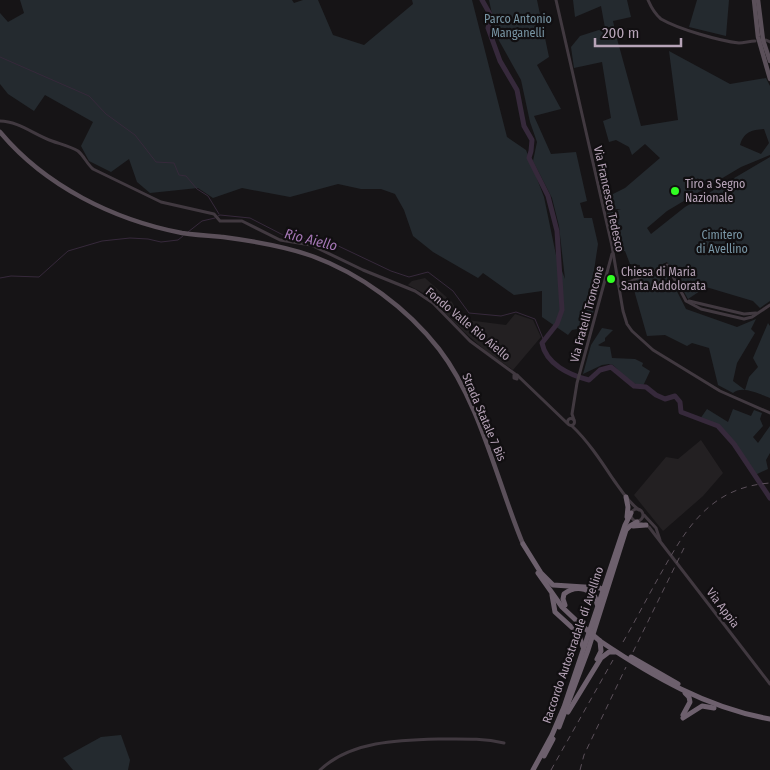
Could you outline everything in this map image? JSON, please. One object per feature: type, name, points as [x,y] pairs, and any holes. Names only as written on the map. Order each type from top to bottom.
[{"type":"highway","points":[[626,522],[628,500]]},
{"type":"highway","points":[[626,522],[631,513]]},
{"type":"highway","name":"Raccordo Autostradale di Avellino","points":[[533,770],[562,712],[626,522]]},
{"type":"highway","points":[[626,534],[628,527],[637,522]]},
{"type":"highway","points":[[626,534],[634,525],[646,525]]},
{"type":"highway","name":"Raccordo Autostradale di Avellino","points":[[537,770],[563,718],[626,534]]},
{"type":"highway","points":[[523,544],[551,594],[600,639],[619,654],[676,687],[712,704],[731,710]]},
{"type":"highway","points":[[540,574],[556,586],[574,586],[603,590],[605,594],[596,624]]},
{"type":"highway","points":[[540,574],[563,605]]},
{"type":"highway","points":[[593,588],[607,578]]},
{"type":"highway","points":[[563,605],[565,592],[574,588],[581,588],[594,595],[597,609]]},
{"type":"highway","points":[[551,594],[552,607],[557,614],[578,633],[583,635],[589,631]]},
{"type":"highway","points":[[557,614],[556,604],[563,605]]},
{"type":"highway","points":[[578,633],[582,645],[582,653]]},
{"type":"highway","points":[[580,670],[582,676],[586,677],[600,655],[600,639]]},
{"type":"highway","points":[[600,639],[699,695],[717,703],[770,718]]},
{"type":"highway","points":[[563,718],[601,658],[609,652],[619,654]]},
{"type":"highway","points":[[676,687],[689,697],[690,702],[688,708],[681,716],[702,706],[770,718]]},
{"type":"main road","points":[[754,0],[758,37],[770,79]]},
{"type":"main road","points":[[758,0],[763,40],[770,62]]},
{"type":"main road","name":"Strada Statale 7 Bis","points":[[0,132],[26,158],[71,192],[92,203],[139,222],[182,233],[274,246],[312,256],[336,266],[376,289],[409,317],[439,350],[460,382],[523,544]]},
{"type":"street","name":"Via Francesco Tedesco","points":[[556,0],[627,324],[653,350],[720,391],[770,412]]},
{"type":"street","points":[[648,0],[654,12],[661,18],[682,28],[718,39],[739,42],[755,40]]},
{"type":"street","name":"Fondo Valle Rio Aiello","points":[[0,121],[19,125],[72,148],[79,152],[93,170],[161,202],[214,214],[220,221],[242,221],[280,240],[311,244],[362,270],[415,292],[433,303],[470,340],[522,379]]},
{"type":"street","name":"Via Fratelli Troncone","points":[[570,421],[577,383],[613,254]]},
{"type":"street","points":[[618,284],[629,282],[666,265],[686,301],[700,309],[744,319],[770,305]]},
{"type":"street","name":"Via Appia","points":[[522,379],[570,421],[628,500],[656,528],[661,543]]},
{"type":"street","name":"Via Appia","points":[[628,500],[632,519],[646,525],[770,684]]},
{"type":"street","points":[[631,513],[639,510]]},
{"type":"street","points":[[637,522],[642,518],[643,514]]},
{"type":"street","points":[[320,770],[328,762],[341,755],[390,742],[485,739],[504,743]]},
{"type":"shaded area","points":[[425,278],[452,302],[457,312],[466,317],[467,320],[506,325],[515,314],[533,320],[541,337],[513,370],[487,352],[464,332],[427,295],[408,285],[412,281]]},
{"type":"shaded area","points":[[701,440],[723,473],[703,496],[663,531],[634,495],[666,457],[678,459]]},
{"type":"green space","name":"Parco Antonio Manganelli","points":[[20,0],[292,0],[294,3],[303,0],[318,0],[333,35],[364,45],[413,4],[412,0],[472,0],[507,137],[526,150],[544,197],[556,255],[565,279],[559,226],[552,198],[533,161],[537,142],[530,122],[521,80],[497,37],[489,0],[537,0],[549,57],[537,65],[561,109],[534,116],[551,154],[576,152],[587,201],[580,203],[584,218],[592,218],[598,244],[590,297],[590,304],[594,309],[592,317],[586,311],[582,311],[580,318],[585,320],[582,328],[572,330],[568,335],[542,317],[542,291],[514,295],[483,273],[478,278],[433,252],[413,236],[404,210],[395,194],[381,189],[361,189],[338,184],[290,197],[242,188],[213,198],[198,188],[150,193],[137,182],[129,159],[111,172],[89,161],[81,146],[93,122],[45,95],[34,111],[8,94],[0,84],[0,13],[8,22],[24,13]]},
{"type":"green space","name":"Cimitero di Avellino","points":[[573,0],[627,0],[631,17],[613,21],[641,126],[678,120],[669,51],[730,84],[766,78],[770,86],[770,155],[741,167],[667,211],[647,228],[651,234],[685,207],[770,157],[770,301],[760,308],[753,301],[706,287],[688,299],[667,262],[663,264],[686,309],[737,327],[756,319],[751,329],[755,333],[737,363],[733,381],[745,390],[733,393],[718,385],[709,348],[692,343],[687,346],[665,335],[647,336],[634,290],[640,265],[630,264],[625,251],[616,252],[613,234],[616,230],[607,213],[621,209],[606,209],[603,199],[625,188],[660,158],[645,144],[632,155],[629,147],[616,140],[609,142],[603,121],[611,118],[602,62],[574,68],[571,47],[580,36],[605,28],[601,6],[575,17]],"holes":[[[764,129],[769,143],[761,154],[740,145],[746,134]]]},
{"type":"green space","points":[[697,0],[729,0],[726,36],[689,27]]},
{"type":"green space","points":[[768,323],[770,326],[770,398],[745,390],[749,377],[758,367],[753,358]]},
{"type":"green space","points":[[602,328],[613,330],[605,338],[605,341],[598,345],[610,347],[612,358],[635,359],[643,363],[642,366],[650,371],[643,386],[632,383],[613,365],[609,364],[602,365],[583,374],[591,345]]},
{"type":"green space","points":[[707,409],[728,422],[733,409],[751,416],[754,410],[762,413],[760,419],[763,426],[753,437],[758,443],[770,426],[770,453],[766,460],[768,469],[755,475],[734,444],[718,426],[700,419]]},
{"type":"green space","points":[[121,735],[130,760],[128,770],[73,770],[63,758],[101,737]]},
{"type":"waterway","points":[[482,0],[491,16],[488,28],[500,61],[517,90],[524,126],[532,140],[529,158],[548,196],[557,231],[562,310],[557,324],[542,343],[548,357],[566,372],[581,378],[589,380],[600,370],[611,367],[634,386],[646,387],[665,399],[675,396],[680,402],[681,412],[718,426],[734,444],[770,498]]},
{"type":"waterway","points":[[0,57],[89,96],[106,114],[135,135],[156,162],[174,163],[179,175],[186,176],[197,189],[208,196],[219,214]]},
{"type":"waterway","name":"Rio Aiello","points":[[218,216],[250,218],[285,236],[330,242],[391,271],[409,277],[428,272],[453,291],[469,313],[501,316],[516,312],[535,319],[544,341]]},
{"type":"waterway","name":"Rio Aiello","points":[[188,232],[202,221],[215,218]]},
{"type":"waterway","name":"Rio Aiello","points":[[0,278],[11,276],[39,277],[68,251],[102,241],[130,238],[161,242],[178,240],[183,236]]},
{"type":"railway","points":[[623,642],[673,552],[683,536],[705,510],[733,492],[750,486],[770,483]]},
{"type":"railway","points":[[633,652],[684,548]]},
{"type":"railway","points":[[551,770],[613,660]]},
{"type":"railway","points":[[580,770],[584,755],[626,667]]},
{"type":"place","name":"Tiro a Segno Nazionale","points":[[675,191]]},
{"type":"place","name":"Chiesa di Maria Santa Addolorata","points":[[611,279]]}]
